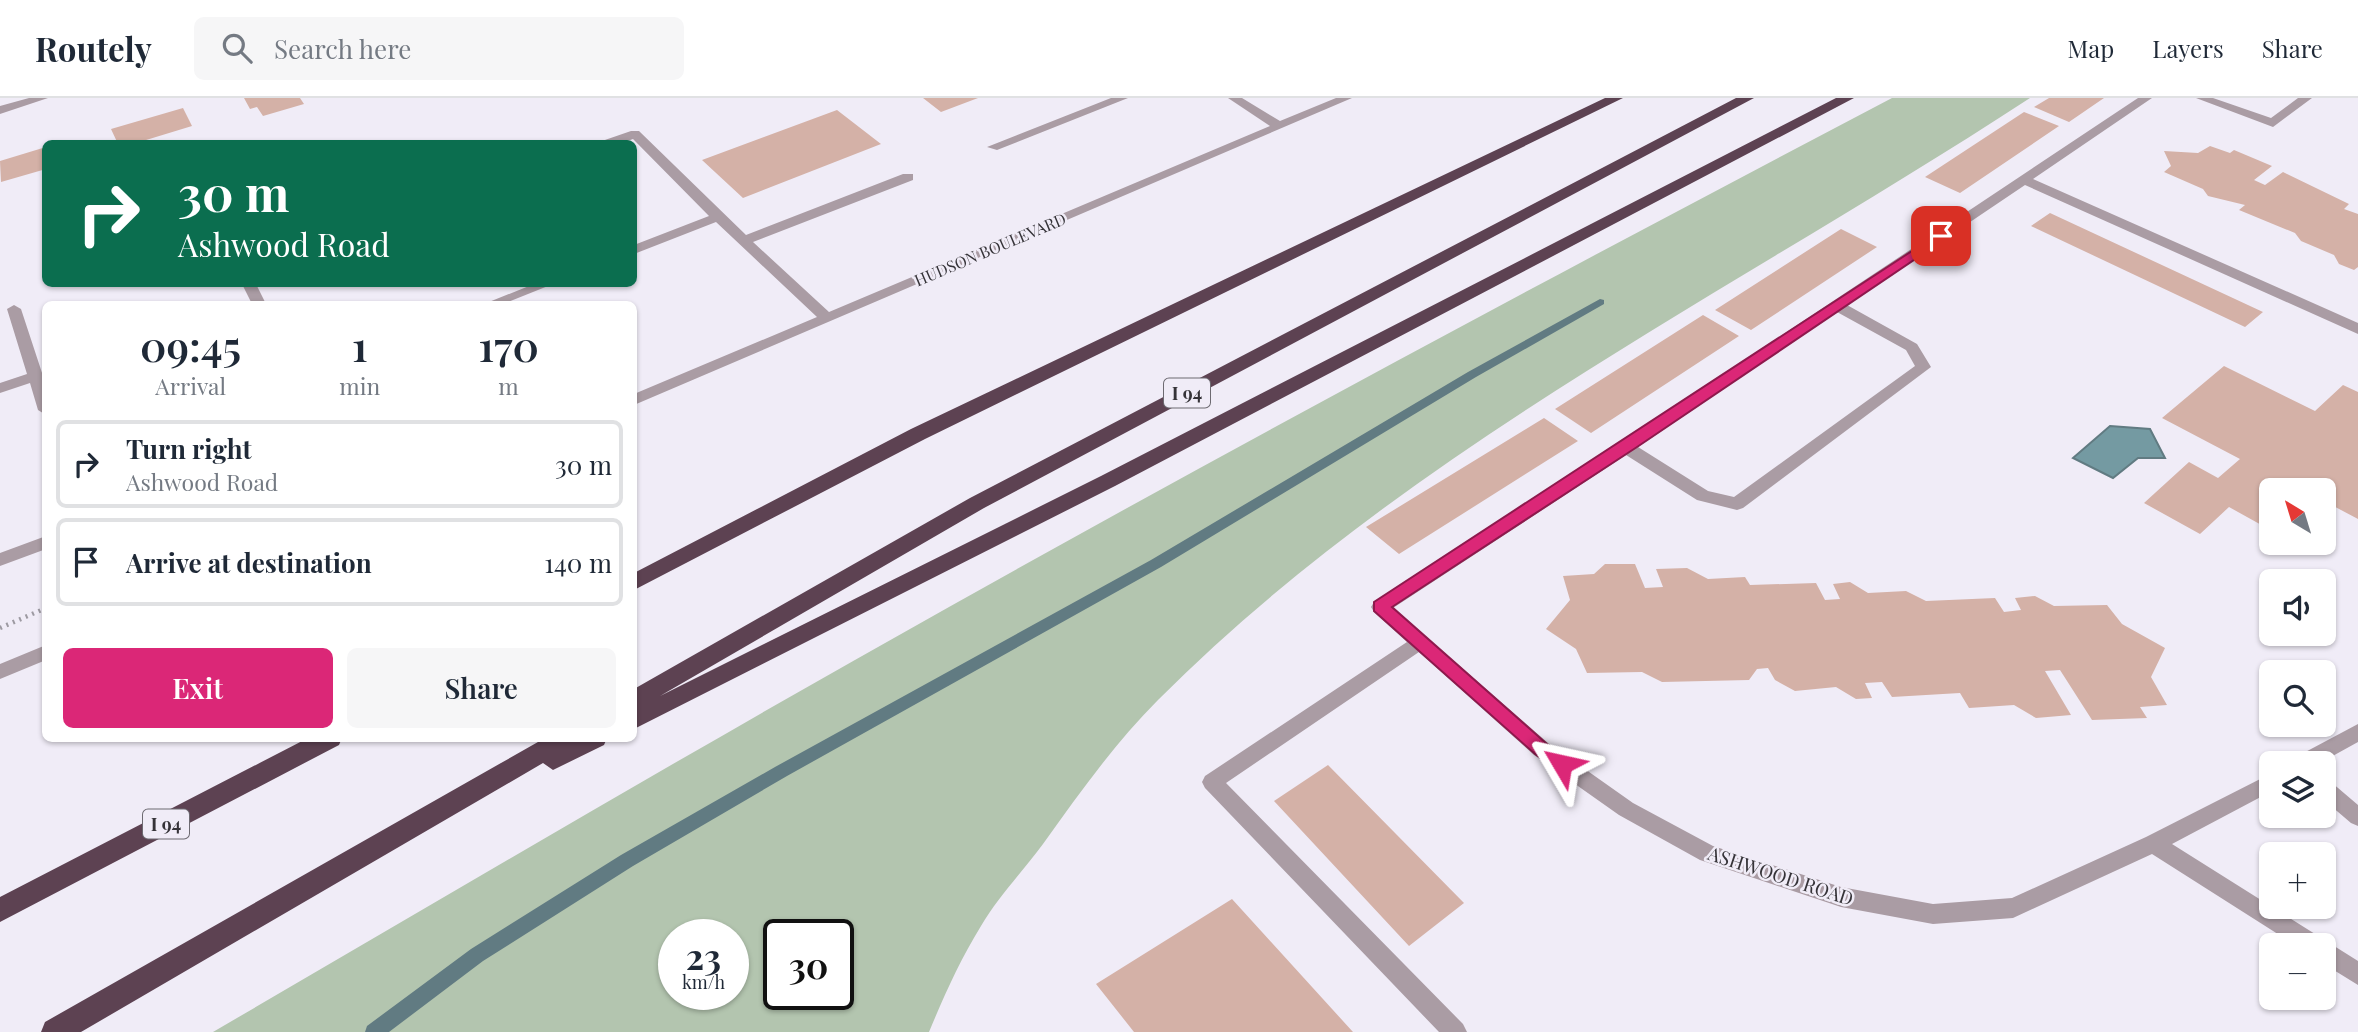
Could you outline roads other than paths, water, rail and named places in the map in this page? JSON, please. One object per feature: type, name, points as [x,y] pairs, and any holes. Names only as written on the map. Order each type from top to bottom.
[{"type":"highway","points":[[637,580],[918,434],[1616,98]]},
{"type":"highway","name":"I 94","points":[[637,698],[977,503],[1747,98]]},
{"type":"highway","points":[[637,718],[1108,481],[1847,98]]},
{"type":"highway","name":"I 94","points":[[0,911],[323,742]]},
{"type":"highway","points":[[55,1032],[559,742]]},
{"type":"highway","points":[[348,864],[588,742]]},
{"type":"street","points":[[0,110],[42,98]]},
{"type":"street","points":[[993,147],[1122,98]]},
{"type":"street","points":[[1234,98],[1279,126]]},
{"type":"street","name":"HUDSON BOULEVARD","points":[[637,399],[1346,98]]},
{"type":"street","name":"ASHWOOD ROAD","points":[[2146,98],[1626,447],[1380,607],[1541,749],[1626,809],[1707,853],[1841,897],[1934,914],[2013,908],[2153,844],[2259,788]]},
{"type":"street","points":[[2202,98],[2273,123],[2306,98]]},
{"type":"street","points":[[618,140],[635,134],[718,217],[827,318]]},
{"type":"street","points":[[744,241],[908,177]]},
{"type":"street","points":[[2024,180],[2358,329]]},
{"type":"street","points":[[637,249],[718,217]]},
{"type":"street","points":[[499,301],[537,287]]},
{"type":"street","points":[[1626,447],[1703,496],[1737,504],[1923,367],[1912,347],[1837,306]]},
{"type":"street","points":[[14,309],[42,398]]},
{"type":"street","points":[[0,388],[35,376]]},
{"type":"street","points":[[0,560],[42,544]]},
{"type":"street","points":[[1419,643],[1212,782],[1455,1032]]},
{"type":"street","points":[[0,672],[42,654]]},
{"type":"street","points":[[2324,751],[2358,732]]},
{"type":"street","points":[[2336,798],[2358,817]]},
{"type":"street","points":[[2153,844],[2295,933]]},
{"type":"street","points":[[2336,960],[2358,974]]},
{"type":"water","points":[[2110,426],[2150,429],[2165,458],[2138,458],[2113,478],[2073,458]]},
{"type":"waterway","points":[[374,1032],[477,955],[627,860],[1092,600],[1472,374],[1600,302]]}]
